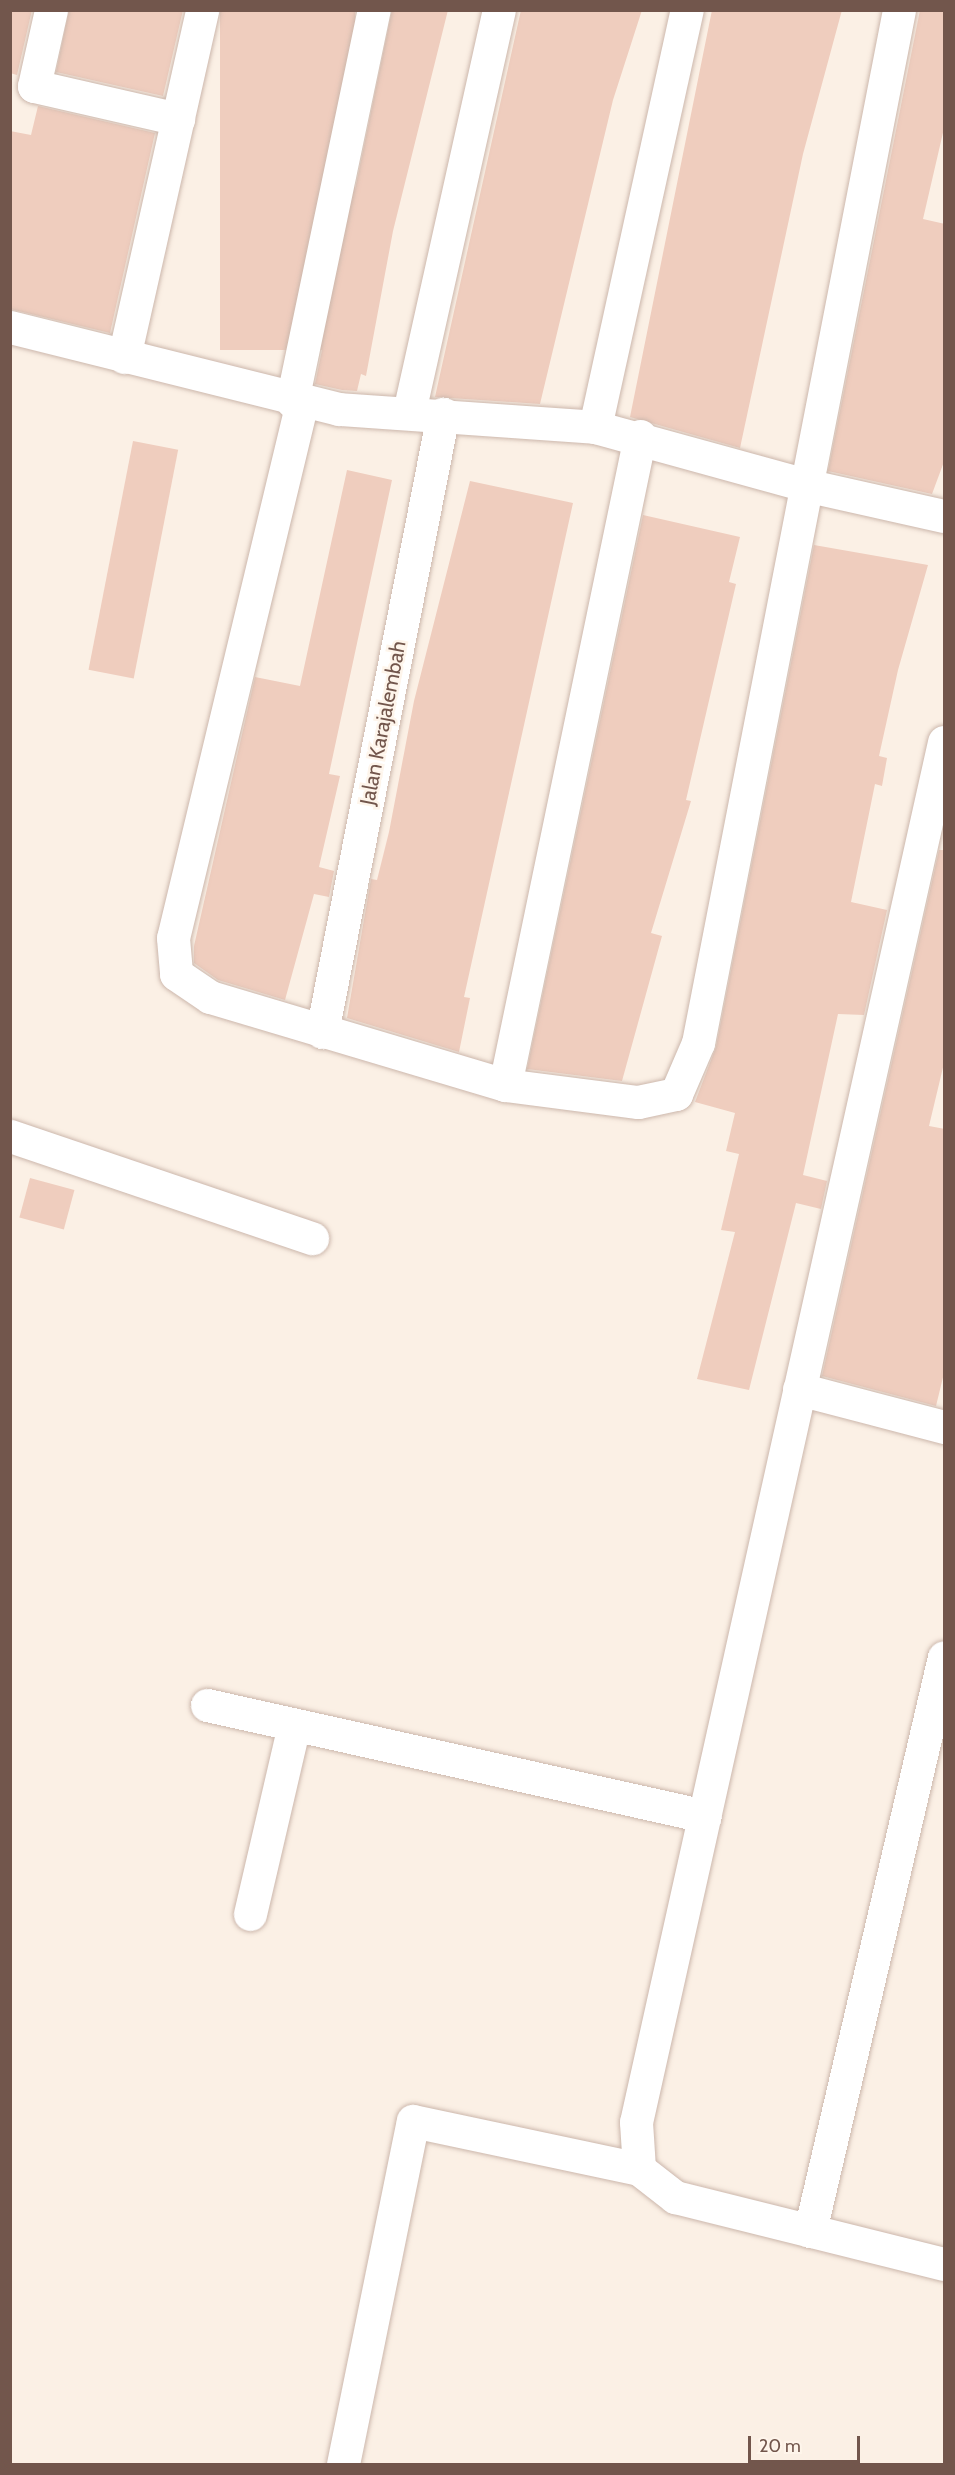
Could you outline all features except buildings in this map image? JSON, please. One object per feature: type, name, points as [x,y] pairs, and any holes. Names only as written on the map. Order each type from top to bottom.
[{"type":"street","points":[[51,10],[34,86],[178,119]]},
{"type":"street","points":[[124,357],[202,10]]},
{"type":"street","points":[[374,10],[297,401],[173,938],[176,974],[210,997],[505,1085],[638,1102],[676,1094],[698,1043],[899,10]]},
{"type":"street","points":[[409,412],[499,10]]},
{"type":"street","points":[[596,427],[687,10]]},
{"type":"street","points":[[10,327],[297,401],[596,427],[640,436],[805,485],[945,516]]},
{"type":"street","name":"Jalan Karajalembah","points":[[322,1032],[443,414]]},
{"type":"street","points":[[505,1085],[640,436]]},
{"type":"street","points":[[639,2169],[636,2122],[945,742]]},
{"type":"street","points":[[10,1136],[312,1238]]},
{"type":"street","points":[[799,1389],[945,1427]]},
{"type":"street","points":[[810,2231],[945,1657]]},
{"type":"street","points":[[207,1705],[705,1816]]},
{"type":"street","points":[[250,1914],[294,1725]]},
{"type":"street","points":[[342,2464],[413,2121],[639,2169],[675,2197],[945,2264]]}]
